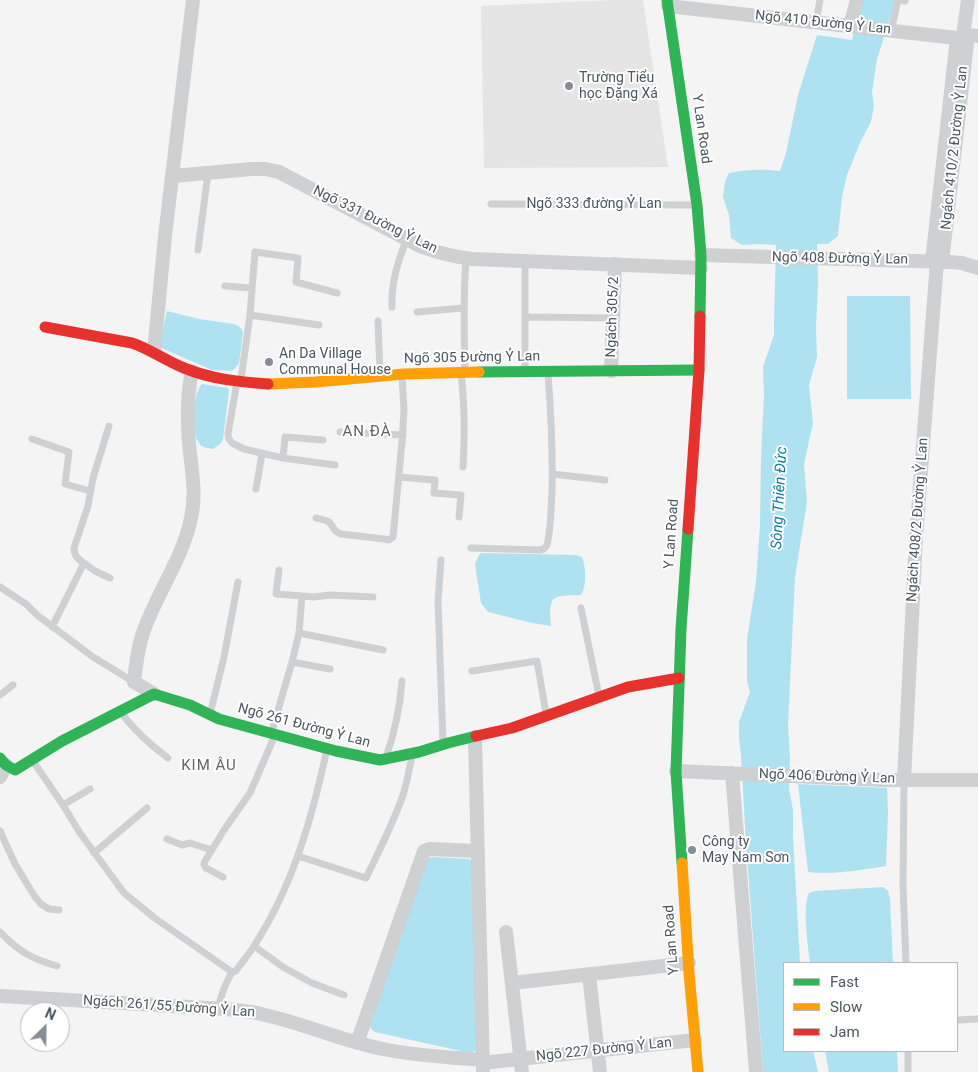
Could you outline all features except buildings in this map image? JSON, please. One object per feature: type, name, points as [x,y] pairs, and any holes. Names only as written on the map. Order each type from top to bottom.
[{"type":"street","points":[[154,352],[165,236],[193,0]]},
{"type":"street","points":[[850,26],[856,0]]},
{"type":"street","name":"Ngách 410/2 Đường Ỷ Lan","points":[[937,261],[949,150],[966,36],[968,0]]},
{"type":"street","name":"Ngõ 410 Đường Ỷ Lan","points":[[668,3],[891,31],[966,36]]},
{"type":"street","name":"Y Lan Road","points":[[668,3],[697,205],[701,262],[699,370],[681,619],[676,771],[698,1072]]},
{"type":"street","name":"Ngõ 331 Đường Ỷ Lan","points":[[173,176],[252,169],[266,169],[279,172],[408,240],[439,253],[466,259],[615,264],[701,262]]},
{"type":"street","name":"Ngõ 408 Đường Ỷ Lan","points":[[701,262],[749,257],[937,261],[962,263],[978,268]]},
{"type":"street","name":"Ngách 408/2 Đường Ỷ Lan","points":[[904,780],[916,537],[937,261]]},
{"type":"street","name":"Ngách 305/2","points":[[610,371],[615,264]]},
{"type":"street","name":"Ngõ 305 Đường Ỷ Lan","points":[[45,328],[132,343],[146,348],[181,367],[213,377],[239,382],[270,384],[402,374],[463,372],[699,370]]},
{"type":"street","points":[[154,694],[134,682],[143,632],[182,551],[192,516],[194,494],[187,406],[192,371]]},
{"type":"street","name":"Ngõ 261 Đường Ỷ Lan","points":[[154,694],[190,705],[219,719],[327,749],[380,760],[412,754],[443,744],[512,728],[628,687],[679,678]]},
{"type":"street","points":[[2,766],[14,770],[62,741],[154,694]]},
{"type":"street","points":[[475,737],[482,1065]]},
{"type":"street","name":"Ngõ 406 Đường Ỷ Lan","points":[[676,771],[904,780],[978,780]]},
{"type":"street","points":[[732,773],[756,1072]]},
{"type":"street","points":[[357,1043],[422,853],[426,849],[478,851]]},
{"type":"street","points":[[506,932],[522,1066]]},
{"type":"street","points":[[512,983],[689,963]]},
{"type":"street","points":[[589,975],[600,1072]]},
{"type":"street","name":"Ngách 261/55 Đường Ỷ Lan","points":[[0,996],[218,1009],[264,1014],[383,1050],[482,1065]]},
{"type":"street","name":"Ngõ 227 Đường Ỷ Lan","points":[[482,1065],[522,1066],[598,1051],[695,1040]]},
{"type":"lane","points":[[816,22],[820,0]]},
{"type":"lane","points":[[891,31],[898,0],[905,0]]},
{"type":"lane","points":[[198,250],[208,173]]},
{"type":"lane","name":"Ngõ 333 đường Ỷ Lan","points":[[490,204],[697,205]]},
{"type":"lane","points":[[392,307],[391,295],[395,270],[408,240]]},
{"type":"lane","points":[[335,465],[283,458],[237,447],[232,444],[228,434],[250,315],[255,252],[298,258],[296,282],[337,293]]},
{"type":"lane","points":[[464,467],[466,433],[463,372],[463,308],[466,259]]},
{"type":"lane","points":[[525,261],[525,371]]},
{"type":"lane","points":[[225,286],[252,288]]},
{"type":"lane","points":[[417,312],[463,308]]},
{"type":"lane","points":[[250,315],[319,325]]},
{"type":"lane","points":[[525,317],[613,318]]},
{"type":"lane","points":[[378,321],[380,376]]},
{"type":"lane","points":[[471,548],[539,550],[544,549],[548,545],[551,521],[552,437],[548,371]]},
{"type":"lane","points":[[316,518],[327,521],[335,531],[341,534],[389,540],[393,537],[404,410],[402,374]]},
{"type":"lane","points":[[109,426],[74,552],[76,557],[95,571],[110,578]]},
{"type":"lane","points":[[340,432],[402,435]]},
{"type":"lane","points":[[283,458],[285,437],[323,440]]},
{"type":"lane","points":[[32,439],[69,452],[64,484],[90,491]]},
{"type":"lane","points":[[256,489],[262,454]]},
{"type":"lane","points":[[552,474],[605,480]]},
{"type":"lane","points":[[399,477],[435,480],[434,493],[461,495],[459,518]]},
{"type":"lane","points":[[441,560],[438,601],[443,744]]},
{"type":"lane","points":[[52,627],[84,563]]},
{"type":"lane","points":[[278,570],[276,594],[314,597],[330,595],[373,597]]},
{"type":"lane","points":[[210,714],[232,621],[238,582]]},
{"type":"lane","points":[[0,587],[26,604],[52,627],[93,657],[134,682]]},
{"type":"lane","points":[[223,877],[206,868],[205,861],[250,793],[273,734],[299,633],[302,596]]},
{"type":"lane","points":[[581,608],[599,696]]},
{"type":"lane","points":[[299,633],[384,650]]},
{"type":"lane","points":[[472,671],[537,660],[546,715]]},
{"type":"lane","points":[[292,662],[330,669]]},
{"type":"lane","points":[[384,759],[398,720],[402,680]]},
{"type":"lane","points":[[0,694],[13,685]]},
{"type":"lane","points":[[120,711],[132,727],[149,744],[168,758]]},
{"type":"lane","points":[[218,1009],[221,996],[232,972],[236,970],[254,946],[291,874],[315,801],[327,749]]},
{"type":"lane","points":[[298,856],[366,878],[403,794],[412,754]]},
{"type":"lane","points":[[32,760],[80,833],[124,893],[156,919],[232,972]]},
{"type":"lane","points":[[904,780],[903,886],[906,962]]},
{"type":"lane","points":[[63,805],[90,788]]},
{"type":"lane","points":[[94,853],[147,808]]},
{"type":"lane","points":[[0,831],[15,864],[35,897],[49,909],[59,910]]},
{"type":"lane","points":[[167,839],[182,845],[190,843],[212,850]]},
{"type":"lane","points":[[0,932],[12,945],[28,956],[57,966]]},
{"type":"lane","points":[[254,946],[284,967],[312,983],[344,994]]},
{"type":"lane","points":[[958,1020],[978,1019]]},
{"type":"lane","points":[[908,1052],[908,1072]]},
{"type":"shaded area","name":"Trường Tiểu học Đặng Xá","points":[[643,0],[668,167],[484,168],[481,6]]},
{"type":"water","name":"Sông Thiên Đức","points":[[861,0],[896,0],[877,59],[872,92],[874,106],[871,122],[847,175],[842,197],[838,236],[828,244],[817,244],[817,357],[809,385],[813,423],[804,464],[807,502],[795,577],[788,725],[789,789],[793,810],[800,962],[783,962],[783,1052],[813,1052],[818,1072],[763,1072],[739,722],[750,692],[747,681],[747,639],[756,582],[760,525],[764,395],[763,367],[774,335],[776,245],[742,245],[731,238],[729,215],[723,197],[725,182],[729,173],[754,170],[780,171],[786,153],[798,95],[817,35],[852,40]]},
{"type":"water","points":[[847,296],[910,296],[911,399],[847,399]]},
{"type":"water","points":[[167,311],[199,319],[234,324],[240,327],[243,333],[239,363],[236,367],[232,371],[212,370],[159,347]]},
{"type":"water","points":[[202,384],[228,388],[229,391],[223,439],[213,449],[200,445],[196,438],[194,422],[195,404],[196,396]]},
{"type":"water","points":[[481,553],[575,555],[582,557],[585,576],[583,591],[581,595],[564,596],[554,599],[550,608],[551,626],[488,612],[481,603],[475,564]]},
{"type":"water","points":[[798,784],[887,788],[886,866],[837,872],[808,872]]},
{"type":"water","points":[[433,857],[469,859],[472,861],[477,1047],[475,1051],[470,1053],[375,1032],[371,1029],[370,1025],[427,861]]},
{"type":"water","points":[[883,887],[888,891],[893,962],[810,962],[806,907],[809,893],[815,891]]},
{"type":"water","points":[[825,1052],[897,1052],[898,1072],[829,1072]]},
{"type":"traffic: fast","points":[[667,0],[697,205],[701,255],[700,316]]},
{"type":"traffic: fast","points":[[479,372],[699,370]]},
{"type":"traffic: fast","points":[[682,863],[676,772],[681,629],[688,529]]},
{"type":"traffic: fast","points":[[0,758],[6,765],[15,770],[62,741],[154,694],[190,705],[219,719],[336,751],[380,760],[419,752],[476,736]]},
{"type":"traffic: slow","points":[[268,384],[316,382],[404,374],[479,372]]},
{"type":"traffic: slow","points":[[682,863],[698,1072]]},
{"type":"traffic: jam","points":[[688,529],[699,370],[700,316]]},
{"type":"traffic: jam","points":[[45,327],[132,343],[177,365],[204,375],[268,384]]},
{"type":"traffic: jam","points":[[476,736],[512,728],[628,687],[679,678]]},
{"type":"place","name":"Trường Tiểu học Đặng Xá","points":[[569,86]]},
{"type":"place","name":"An Da Village Communal House","points":[[269,362]]},
{"type":"place","name":"Công ty May Nam Sơn","points":[[692,850]]},
{"type":"district","name":"AN ĐÀ","points":[[367,432]]},
{"type":"district","name":"KIM ÂU","points":[[209,766]]}]
